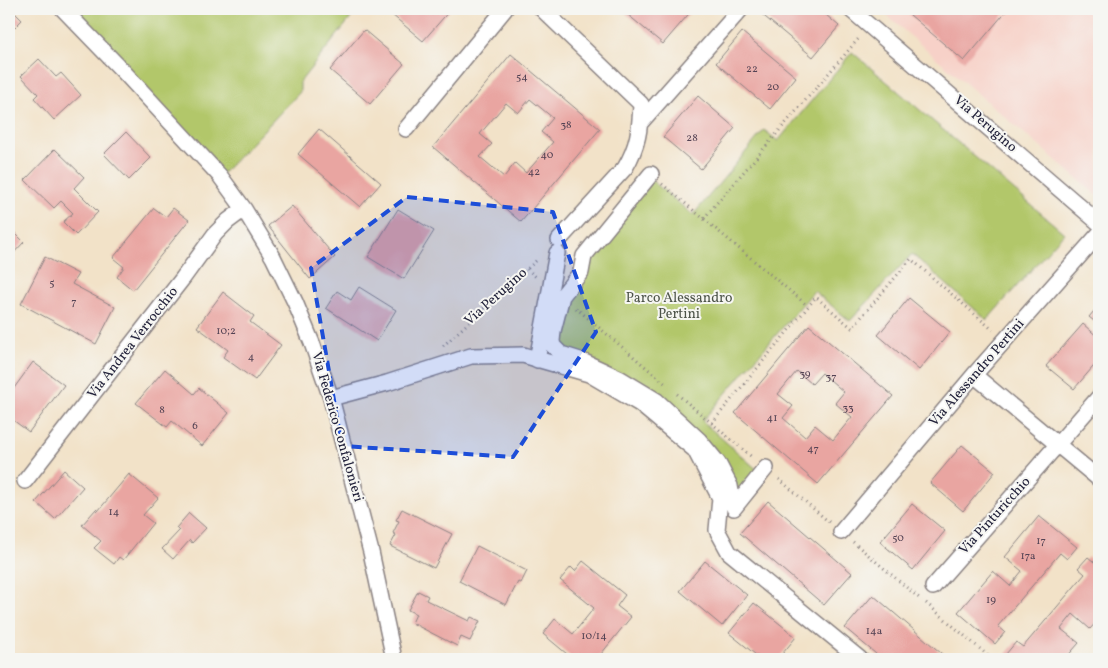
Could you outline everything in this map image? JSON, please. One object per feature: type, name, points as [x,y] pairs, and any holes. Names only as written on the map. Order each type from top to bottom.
[{"type":"street","name":"Via Federico Confalonieri","points":[[63,9],[220,176],[244,209],[273,257],[295,302],[332,398],[373,561],[394,659]]},
{"type":"street","points":[[406,129],[505,9]]},
{"type":"street","points":[[537,360],[543,336],[558,247],[625,168],[631,158],[640,132],[642,104],[542,9]]},
{"type":"street","points":[[641,122],[741,9]]},
{"type":"street","name":"Via Perugino","points":[[850,9],[1099,223]]},
{"type":"street","points":[[651,174],[584,256],[581,272],[562,296],[553,331],[553,346],[561,354],[580,360],[618,378],[657,401],[699,440],[718,463],[730,486],[734,508],[766,468]]},
{"type":"street","name":"Via Andrea Verrocchio","points":[[25,481],[215,234],[244,209]]},
{"type":"street","name":"Via Alessandro Pertini","points":[[841,532],[974,375],[1099,234]]},
{"type":"street","points":[[332,398],[387,383],[471,356],[523,356],[589,374],[640,404],[695,450],[720,498],[717,530],[729,552],[860,659]]},
{"type":"street","points":[[974,375],[1099,479]]},
{"type":"street","name":"Via Pinturicchio","points":[[933,587],[1099,397]]},
{"type":"path","points":[[704,218],[870,25]]},
{"type":"path","points":[[651,174],[808,306]]},
{"type":"path","name":"Via Perugino","points":[[442,347],[558,247]]},
{"type":"path","points":[[712,423],[816,297],[852,328],[911,259],[1005,341]]},
{"type":"highlighted area","points":[[407,197],[553,212],[596,332],[513,457],[342,446],[311,268]]},
{"type":"shaded area","points":[[879,9],[1099,9],[1099,197],[1018,128]]},
{"type":"green space","points":[[64,9],[358,9],[300,82],[300,92],[220,176]]},
{"type":"green space","name":"Parco Alessandro Pertini","points":[[852,52],[1064,233],[987,320],[912,254],[850,321],[814,291],[702,421],[761,473],[734,506],[719,463],[563,354],[555,331],[588,255],[650,179],[693,215],[764,130],[778,141]]},
{"type":"building","points":[[9,9],[22,20],[9,33]]},
{"type":"building","points":[[385,9],[451,9],[423,41]]},
{"type":"building","points":[[621,9],[693,9],[663,44]]},
{"type":"building","points":[[761,9],[819,9],[839,26],[813,57],[759,12]]},
{"type":"building","points":[[903,9],[1008,9],[964,61]]},
{"type":"building","points":[[364,30],[404,64],[370,104],[330,70]]},
{"type":"building","points":[[742,32],[796,77],[770,109],[716,63]]},
{"type":"building","points":[[511,54],[600,129],[521,222],[433,147]],"holes":[[[530,99],[553,118],[541,132],[553,142],[526,173],[515,163],[504,177],[480,157],[492,144],[480,134],[506,103],[518,113]]]},
{"type":"building","points":[[39,59],[56,77],[61,73],[81,95],[54,120],[34,98],[38,94],[21,76]]},
{"type":"building","points":[[698,96],[735,128],[701,169],[663,137]]},
{"type":"building","points":[[319,129],[381,183],[360,207],[298,154]]},
{"type":"building","points":[[126,132],[151,158],[129,180],[104,154]]},
{"type":"building","points":[[55,149],[84,177],[74,188],[98,212],[76,235],[63,222],[73,213],[61,201],[54,208],[25,180]]},
{"type":"building","points":[[292,206],[335,257],[310,279],[268,226]]},
{"type":"building","points":[[154,208],[166,217],[173,208],[189,220],[133,290],[117,277],[124,267],[113,258]]},
{"type":"building","points":[[398,209],[434,231],[404,279],[368,257]]},
{"type":"building","points":[[9,227],[24,242],[9,258]]},
{"type":"building","points":[[45,257],[78,274],[72,284],[115,307],[96,344],[21,304]]},
{"type":"building","points":[[359,287],[396,310],[377,341],[326,308],[337,291],[351,300]]},
{"type":"building","points":[[223,292],[254,316],[250,322],[281,345],[255,380],[223,357],[228,350],[197,327]]},
{"type":"building","points":[[909,298],[950,332],[919,370],[878,335]]},
{"type":"building","points":[[1099,305],[1099,325],[1089,317]]},
{"type":"building","points":[[1083,324],[1099,338],[1099,360],[1074,389],[1046,366]]},
{"type":"building","points":[[809,325],[893,396],[818,484],[735,413]],"holes":[[[797,371],[812,384],[822,373],[844,392],[835,403],[852,417],[833,440],[815,425],[805,437],[783,418],[793,406],[778,394]]]},
{"type":"building","points":[[33,362],[64,385],[29,432],[9,417],[9,395]]},
{"type":"building","points":[[165,369],[194,394],[199,388],[229,413],[202,446],[172,421],[167,427],[136,403]]},
{"type":"building","points":[[962,445],[995,472],[963,511],[930,483]]},
{"type":"building","points":[[64,470],[83,487],[55,519],[36,502]]},
{"type":"building","points":[[129,474],[158,498],[143,515],[153,523],[123,560],[119,557],[114,564],[94,548],[101,541],[82,525],[96,509],[98,511]]},
{"type":"building","points":[[768,501],[852,573],[824,605],[740,533]]},
{"type":"building","points":[[912,504],[945,531],[913,570],[880,542]]},
{"type":"building","points":[[402,509],[452,534],[434,568],[390,546],[396,535],[393,533],[399,521],[396,520]]},
{"type":"building","points":[[189,513],[206,528],[192,543],[190,540],[173,559],[162,549],[179,531],[176,528]]},
{"type":"building","points":[[1039,516],[1077,547],[1067,559],[1060,553],[998,626],[1005,632],[995,644],[958,612],[993,571],[1010,586],[1022,571],[1005,557]]},
{"type":"building","points":[[477,546],[527,571],[521,583],[518,582],[506,605],[459,581]]},
{"type":"building","points":[[1088,557],[1099,566],[1099,619],[1090,629],[1073,614],[1061,629],[1079,643],[1065,659],[1013,659],[1006,654],[1016,642],[1023,647],[1085,574],[1078,568]]},
{"type":"building","points":[[583,561],[625,595],[617,606],[631,617],[597,659],[573,659],[543,634],[555,619],[573,634],[594,608],[560,580],[571,567],[575,571]]},
{"type":"building","points":[[705,561],[747,595],[722,626],[680,591]]},
{"type":"building","points":[[418,591],[428,596],[426,600],[469,621],[471,617],[480,621],[470,641],[461,637],[457,646],[412,623],[416,614],[408,610]]},
{"type":"building","points":[[873,595],[948,659],[882,659],[845,628]]},
{"type":"building","points":[[754,603],[796,637],[778,659],[761,659],[729,633]]}]
